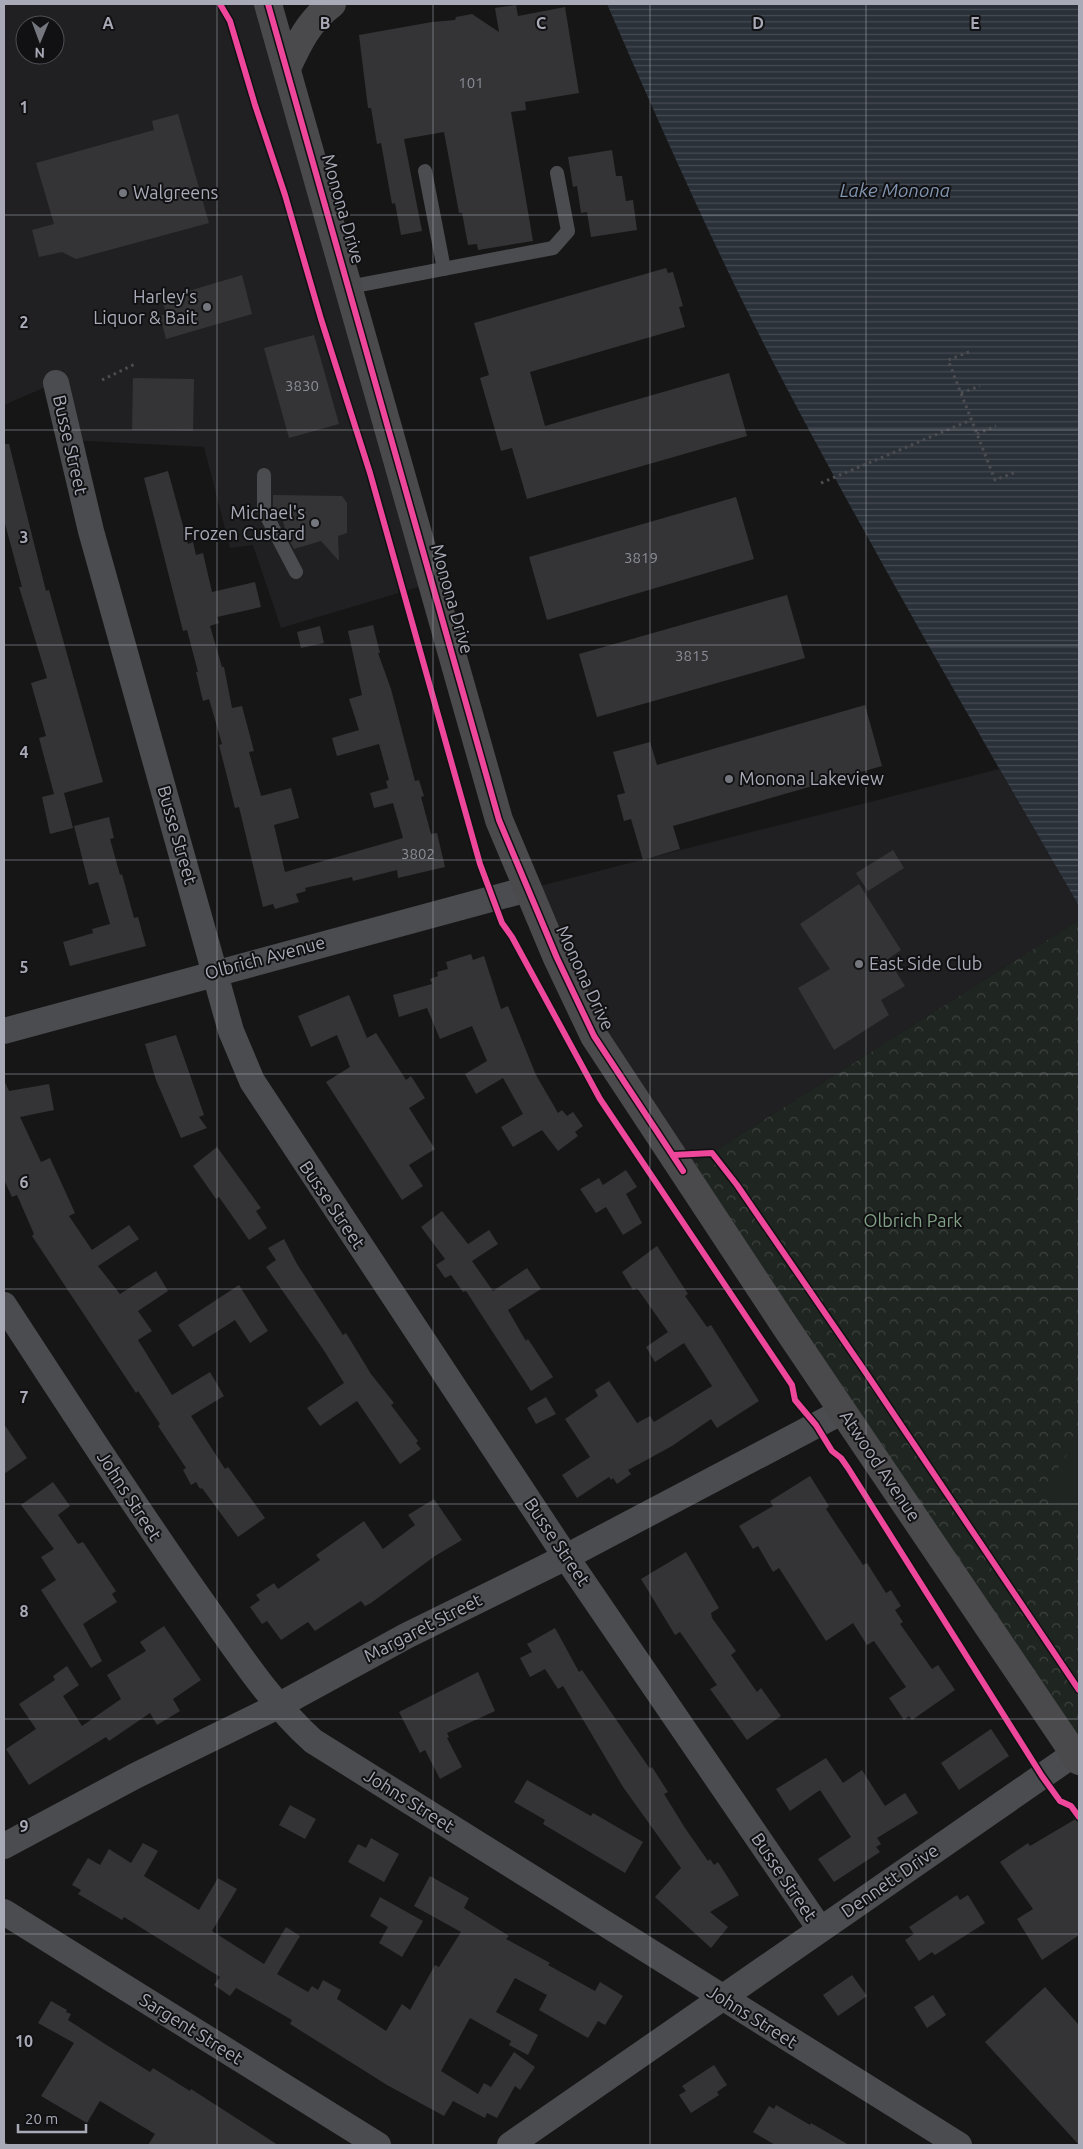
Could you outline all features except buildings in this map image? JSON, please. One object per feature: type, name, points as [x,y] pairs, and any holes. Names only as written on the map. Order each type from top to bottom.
[{"type":"street","name":"Monona Drive","points":[[268,4],[499,820],[557,958],[594,1036],[683,1171]]},
{"type":"street","points":[[287,68],[313,20],[332,4]]},
{"type":"street","name":"Busse Street","points":[[56,383],[91,531],[231,1031],[259,1096],[566,1558],[820,1930]]},
{"type":"street","name":"Olbrich Avenue","points":[[4,1030],[528,889]]},
{"type":"street","name":"Atwood Avenue","points":[[683,1171],[1077,1757]]},
{"type":"street","name":"Johns Street","points":[[4,1305],[159,1541],[278,1706],[313,1741],[721,1998],[959,2145]]},
{"type":"street","name":"Margaret Street","points":[[4,1846],[135,1776],[278,1706],[406,1636],[566,1558],[843,1411]]},
{"type":"street","name":"Dennett Drive","points":[[510,2145],[820,1930],[1077,1757]]},
{"type":"street","name":"Sargent Street","points":[[4,1912],[378,2145]]},
{"type":"lane","points":[[425,171],[444,269]]},
{"type":"lane","points":[[349,287],[553,248],[568,230],[557,173]]},
{"type":"lane","points":[[264,475],[264,511],[296,572]]},
{"type":"path","points":[[969,352],[948,360],[971,420],[995,480],[1016,472]]},
{"type":"path","points":[[102,380],[137,363]]},
{"type":"path","points":[[961,393],[980,386]]},
{"type":"path","points":[[822,483],[971,420]]},
{"type":"path","points":[[977,434],[996,426]]},
{"type":"shaded area","points":[[4,4],[273,4],[432,583],[281,628],[253,545],[230,548],[204,447],[69,440],[55,383],[4,405]]},
{"type":"shaded area","points":[[999,769],[1079,906],[1079,920],[683,1171],[528,889]]},
{"type":"green space","name":"Olbrich Park","points":[[1079,920],[1079,1761],[683,1171]]},
{"type":"green space","points":[[1079,1437],[1079,1517],[1042,1492]]},
{"type":"water","name":"Lake Monona","points":[[607,4],[1079,4],[1079,906],[891,579],[782,379],[713,240]]},
{"type":"cycle path","points":[[220,4],[230,21],[285,195],[321,319],[370,473],[480,864],[502,923],[512,937],[600,1099],[792,1385],[795,1400],[816,1425],[832,1451],[841,1458],[848,1468],[1042,1776],[1060,1801],[1071,1806],[1079,1817]]},
{"type":"cycle path","points":[[268,4],[499,820],[557,958],[594,1036],[683,1171]]},
{"type":"cycle path","points":[[673,1155],[712,1153],[737,1185],[1079,1690]]},
{"type":"place","name":"Walgreens","points":[[123,193]]},
{"type":"place","name":"Harley's Liquor & Bait","points":[[207,307]]},
{"type":"place","name":"Michael's Frozen Custard","points":[[315,523]]},
{"type":"place","name":"Monona Lakeview","points":[[729,779]]},
{"type":"place","name":"East Side Club","points":[[859,964]]}]
